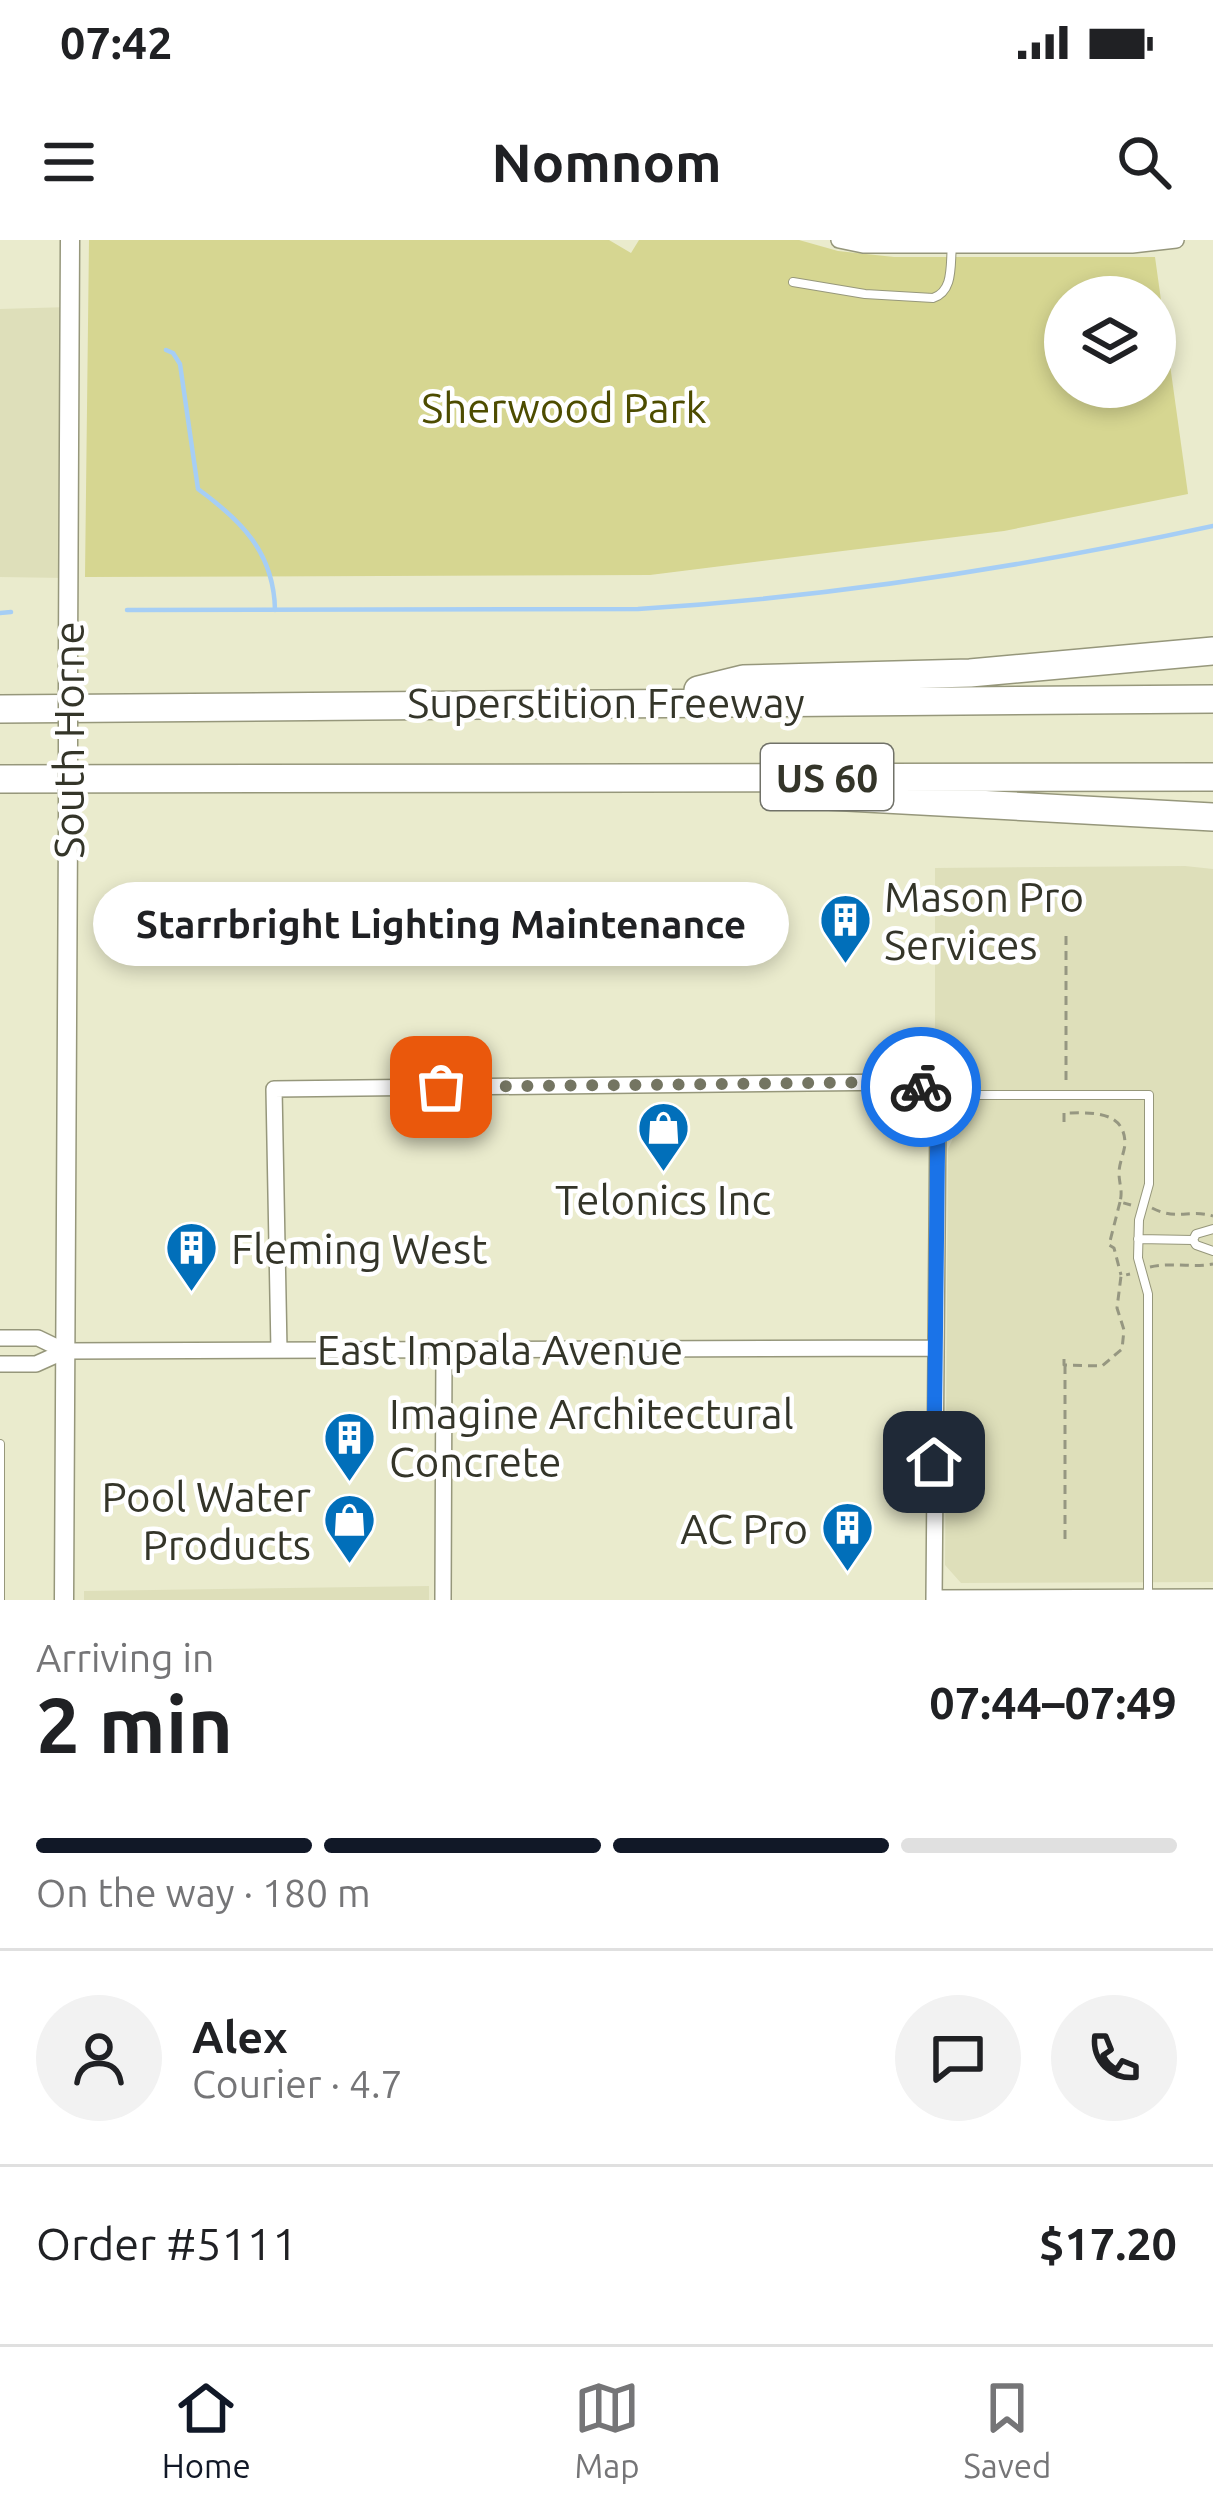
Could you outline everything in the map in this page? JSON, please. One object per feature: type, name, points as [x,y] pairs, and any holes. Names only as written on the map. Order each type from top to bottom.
[{"type":"highway","points":[[652,701],[742,679],[970,674],[1213,651]]},
{"type":"highway","name":"Superstition Freeway","points":[[0,709],[1213,699]]},
{"type":"highway","name":"Superstition Freeway","points":[[0,779],[1213,776]]},
{"type":"highway","points":[[440,778],[1213,817]]},
{"type":"street","name":"South Horne","points":[[64,1600],[70,240]]},
{"type":"street","points":[[839,240],[863,244],[1176,240]]},
{"type":"street","points":[[279,1350],[274,1089],[903,1082],[932,1090],[938,1108],[934,1599],[1213,1597]]},
{"type":"street","points":[[0,1338],[38,1338],[65,1351]]},
{"type":"street","name":"East Impala Avenue","points":[[65,1351],[934,1348]]},
{"type":"street","points":[[443,1600],[444,1350]]},
{"type":"street","points":[[0,1364],[37,1364],[65,1351]]},
{"type":"lane","points":[[793,282],[865,294],[933,298],[948,287],[952,242]]},
{"type":"lane","points":[[932,1090],[967,1095],[1149,1095],[1149,1184],[1138,1239],[1148,1294],[1148,1598]]},
{"type":"lane","points":[[1192,1240],[1213,1229]]},
{"type":"lane","points":[[1138,1239],[1192,1240]]},
{"type":"lane","points":[[1192,1240],[1213,1251]]},
{"type":"lane","points":[[0,1444],[0,1600]]},
{"type":"path","points":[[1066,936],[1066,1095]]},
{"type":"path","points":[[1064,1122],[1064,1113],[1099,1113],[1116,1120],[1124,1138],[1115,1231],[1106,1240],[1121,1276],[1117,1308],[1124,1330],[1122,1349],[1102,1366],[1065,1362],[1065,1543]]},
{"type":"path","points":[[1120,1202],[1176,1218],[1197,1213],[1213,1216]]},
{"type":"path","points":[[1121,1276],[1171,1262],[1213,1264]]},
{"type":"shaded area","points":[[70,307],[67,578],[0,577],[0,309]]},
{"type":"shaded area","points":[[935,868],[1213,869],[1213,1582],[961,1583],[945,1565],[948,1149],[964,1115],[954,1070],[935,1057]]},
{"type":"shaded area","points":[[429,1586],[429,1600],[84,1600],[84,1591]]},
{"type":"green space","name":"Sherwood Park","points":[[89,240],[609,240],[631,253],[639,240],[799,240],[838,251],[894,257],[1155,257],[1158,276],[1044,276],[1044,408],[1176,408],[1188,494],[1004,531],[650,575],[85,577]]},
{"type":"waterway","points":[[166,350],[180,364],[198,489],[253,540],[269,572],[275,610]]},
{"type":"waterway","points":[[127,610],[638,609],[710,604],[927,578],[1213,526]]},
{"type":"waterway","points":[[0,613],[11,612]]},
{"type":"way so far","points":[[441,1087],[903,1082],[921,1087]]},
{"type":"place","name":"Mason Pro Services","points":[[845,966]]},
{"type":"place","name":"Starrbright Lighting Maintenance","points":[[441,1087]]},
{"type":"place","name":"Telonics Inc","points":[[663,1173]]},
{"type":"place","name":"Fleming West","points":[[192,1294]]},
{"type":"place","name":"Imagine Architectural Concrete","points":[[350,1483]]},
{"type":"place","name":"Pool Water Products","points":[[350,1566]]},
{"type":"place","name":"AC Pro","points":[[847,1574]]},
{"type":"route","points":[[921,1087],[932,1090],[938,1108],[934,1462]]}]
